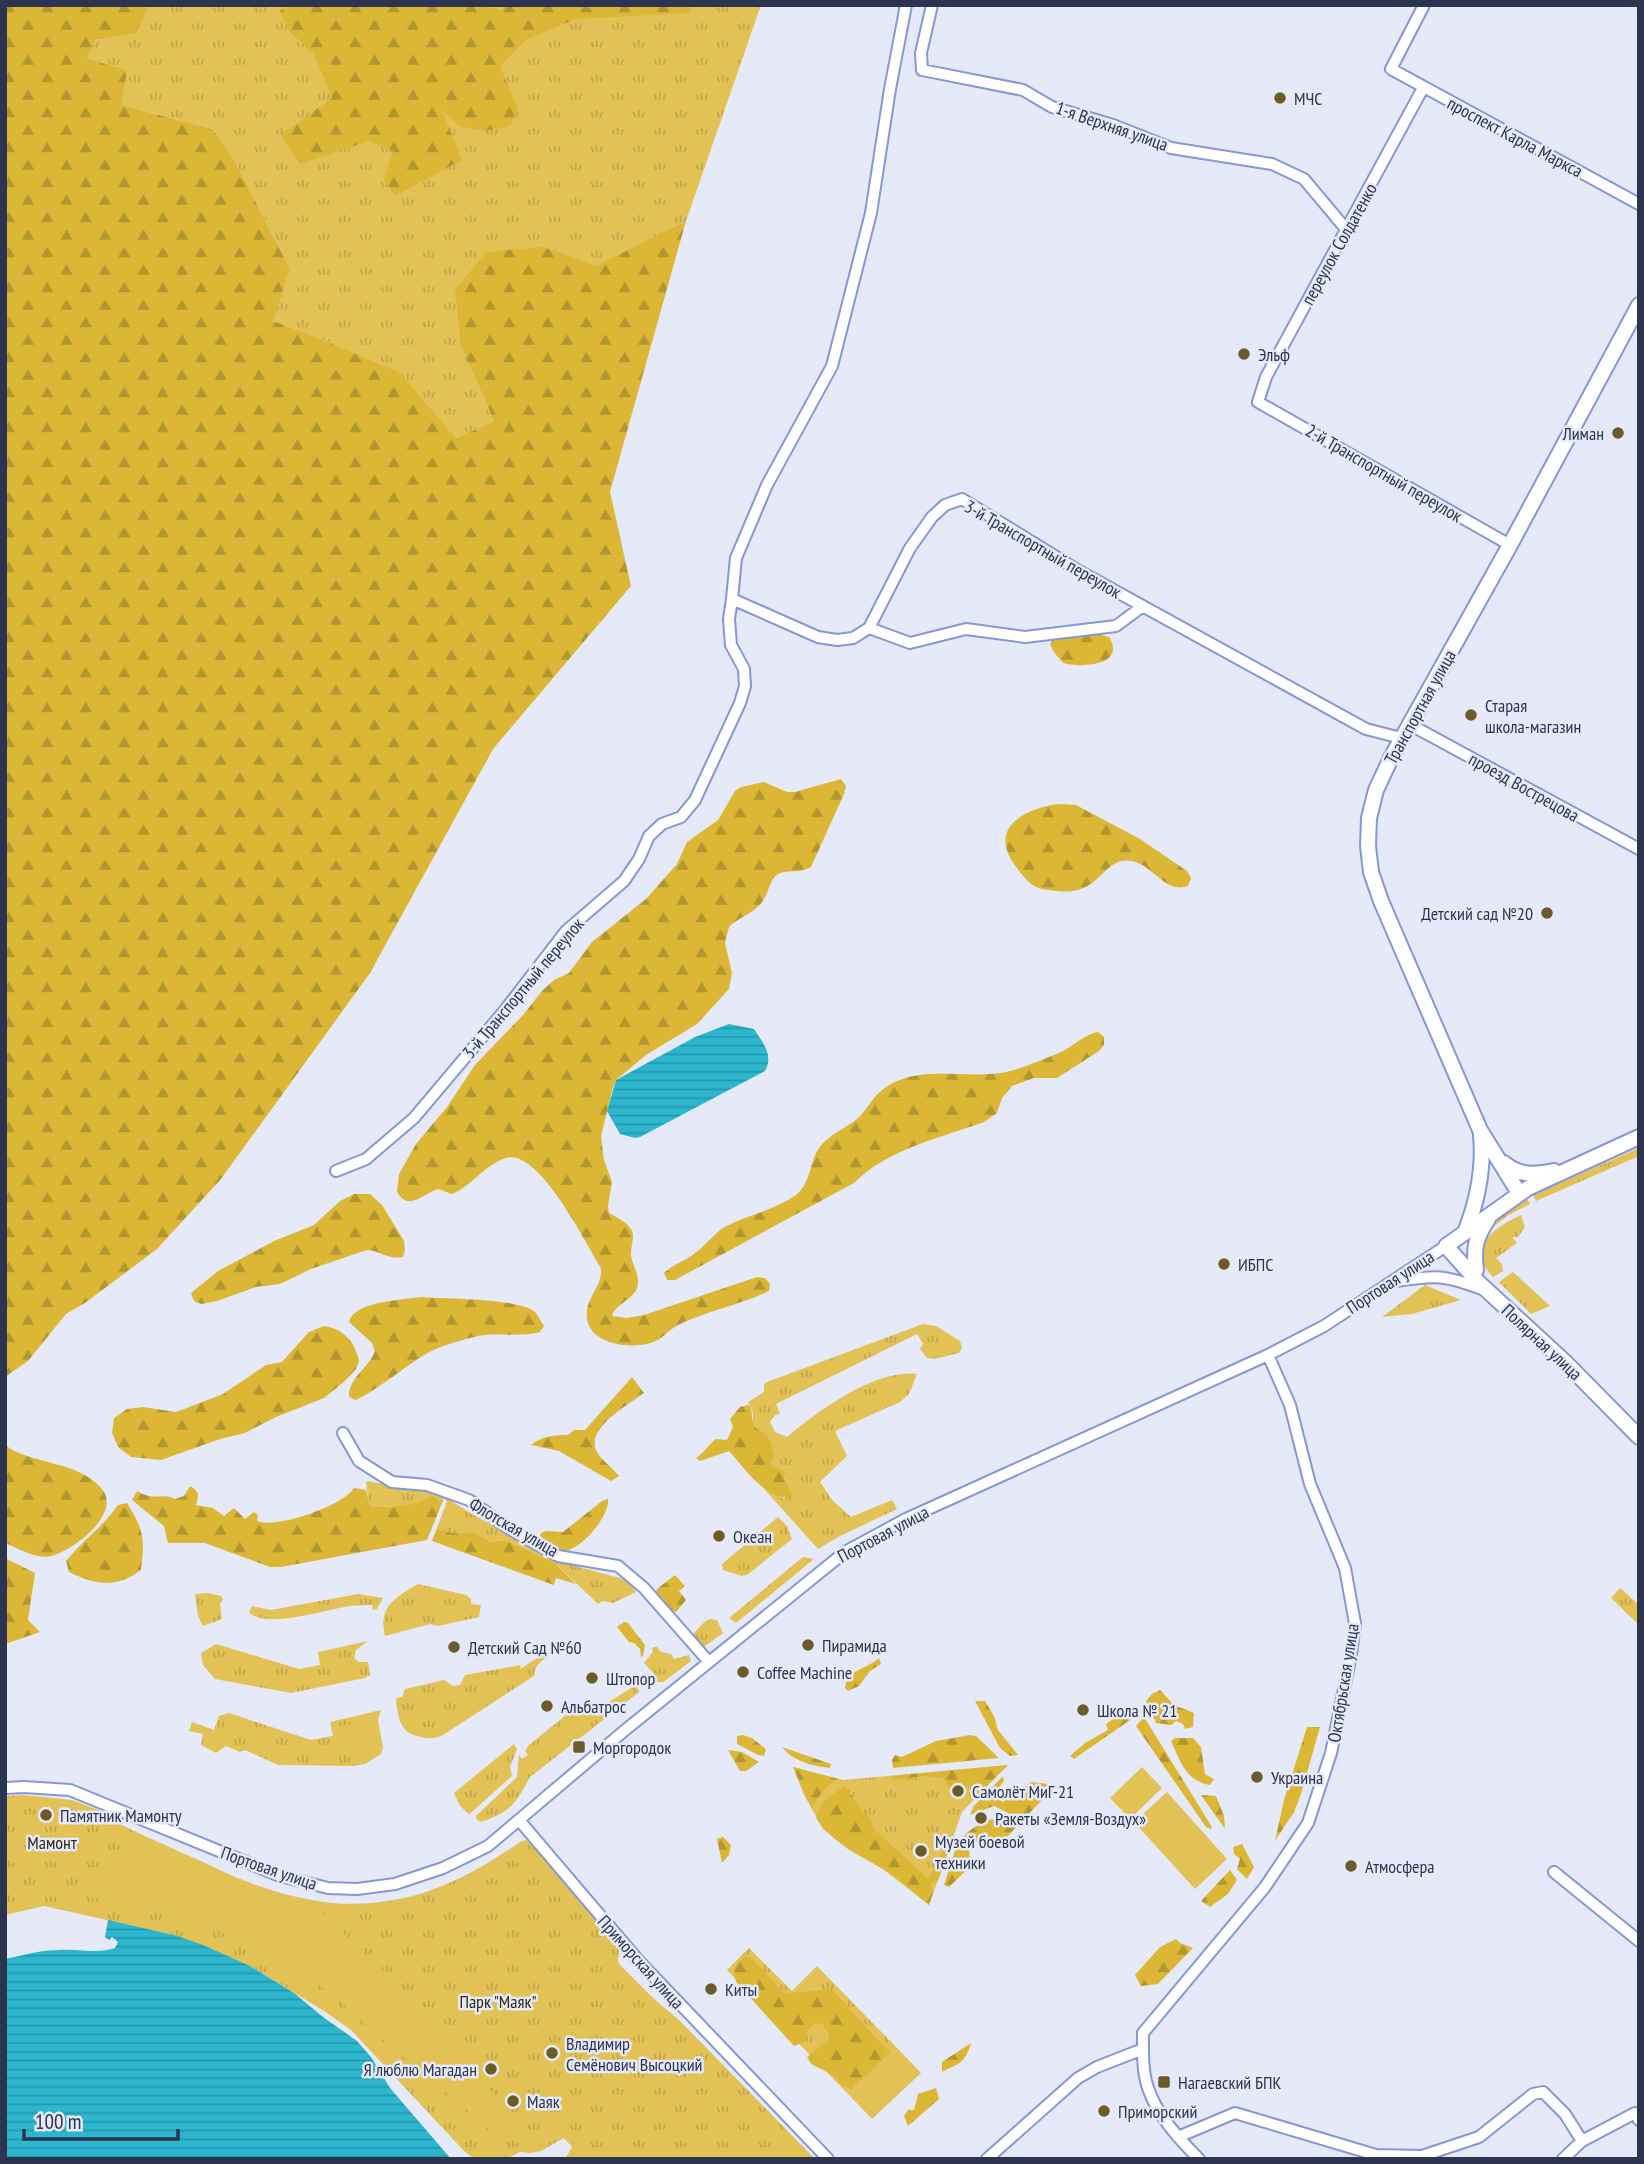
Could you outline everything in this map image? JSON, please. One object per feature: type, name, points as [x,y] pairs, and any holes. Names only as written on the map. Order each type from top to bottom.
[{"type":"main road","name":"Транспортная улица","points":[[1519,1193],[1480,1130],[1381,901],[1369,859],[1368,832],[1372,805],[1382,776],[1401,738],[1510,545],[1639,305]]},
{"type":"main road","name":"Транспортная улица","points":[[1466,1230],[1480,1181],[1483,1153],[1480,1130]]},
{"type":"main road","name":"Портовая улица","points":[[1446,1246],[1519,1193],[1639,1137]]},
{"type":"main road","points":[[1496,1155],[1510,1168],[1524,1174],[1572,1167]]},
{"type":"main road","points":[[1476,1270],[1475,1240],[1496,1208]]},
{"type":"main road","points":[[1466,1230],[1470,1253],[1487,1291]]},
{"type":"main road","name":"Полярная улица","points":[[1446,1246],[1487,1291],[1566,1363],[1639,1437]]},
{"type":"street","name":"3-й Транспортный переулок","points":[[336,1171],[366,1159],[414,1118],[505,1010],[566,931],[624,881],[639,859],[649,836],[662,824],[681,817],[695,800],[740,703],[745,686],[744,669],[731,645],[729,619],[736,558],[767,485],[832,366],[871,213],[906,5]]},
{"type":"street","name":"1-я Верхняя улица","points":[[932,5],[921,53],[922,70],[1023,90],[1052,107],[1113,125],[1171,148],[1272,164],[1304,179],[1345,228]]},
{"type":"street","name":"проспект Карла Маркса","points":[[1424,5],[1391,69],[1639,204]]},
{"type":"street","name":"переулок Солдатенко","points":[[1258,401],[1266,377],[1423,88]]},
{"type":"street","name":"2-й Транспортный переулок","points":[[1258,401],[1510,545]]},
{"type":"street","name":"3-й Транспортный переулок","points":[[869,628],[910,548],[932,517],[945,505],[962,499],[1079,571],[1366,729],[1401,738]]},
{"type":"street","points":[[732,599],[818,637],[837,640],[853,638],[869,628],[910,643],[966,629],[1025,637],[1116,626],[1143,606]]},
{"type":"street","name":"проезд Вострецова","points":[[1409,724],[1639,849]]},
{"type":"street","name":"Портовая улица","points":[[5,1788],[70,1790],[302,1883],[328,1888],[357,1889],[395,1884],[459,1862],[488,1846],[828,1564],[891,1526],[1268,1355],[1324,1326],[1446,1246]]},
{"type":"street","points":[[1390,1282],[1434,1276],[1451,1278],[1487,1291]]},
{"type":"street","name":"Октябрьская улица","points":[[1199,2159],[1178,2137],[1147,2087],[1143,2033],[1265,1887],[1308,1823],[1331,1753],[1355,1623],[1345,1568],[1310,1484],[1290,1405],[1268,1355]]},
{"type":"street","name":"Флотская улица","points":[[343,1433],[359,1461],[392,1482],[427,1485],[469,1500],[508,1528],[558,1556],[618,1566],[644,1588],[709,1662]]},
{"type":"street","name":"Приморская улица","points":[[519,1820],[639,1961],[828,2159]]},
{"type":"street","points":[[1554,1872],[1639,1941]]},
{"type":"street","points":[[987,2159],[1078,2078],[1097,2067],[1143,2049]]},
{"type":"street","points":[[1178,2137],[1235,2113],[1376,2155],[1422,2156],[1479,2137],[1533,2094],[1543,2092],[1564,2114],[1582,2141]]},
{"type":"street","points":[[1563,2159],[1582,2141],[1638,2114]]},
{"type":"green space","points":[[5,5],[150,5],[136,34],[95,40],[87,59],[127,70],[121,105],[213,129],[234,159],[290,269],[273,321],[399,372],[456,438],[494,421],[461,346],[455,290],[486,252],[544,247],[596,266],[686,221],[610,492],[631,586],[493,749],[370,973],[221,1179],[157,1249],[66,1314],[28,1361],[5,1377]]},
{"type":"green space","points":[[150,5],[761,5],[686,221],[596,267],[544,247],[461,346],[494,421],[456,438],[398,372],[272,321],[290,269],[234,159],[213,129],[121,105],[87,59],[95,40],[136,34]]},
{"type":"green space","points":[[287,5],[482,5],[502,10],[502,5],[695,5],[688,13],[576,19],[527,39],[500,66],[518,109],[510,126],[483,131],[459,126],[442,110],[462,160],[395,196],[384,180],[393,151],[369,141],[300,164],[281,135],[332,98],[314,54],[290,32],[280,11]]},
{"type":"green space","points":[[1095,633],[1109,637],[1113,647],[1112,654],[1100,663],[1063,663],[1050,644],[1054,638]]},
{"type":"green space","points":[[841,779],[846,786],[844,794],[811,867],[778,874],[761,904],[729,927],[725,943],[732,973],[729,989],[697,1024],[646,1055],[616,1080],[601,1136],[604,1160],[612,1182],[609,1213],[631,1229],[631,1256],[638,1280],[635,1292],[612,1316],[627,1318],[644,1315],[757,1277],[765,1278],[770,1284],[769,1291],[689,1320],[651,1343],[623,1345],[604,1340],[590,1328],[587,1319],[588,1305],[599,1281],[601,1268],[560,1200],[533,1168],[519,1159],[506,1158],[491,1165],[452,1194],[438,1189],[411,1201],[406,1201],[397,1192],[399,1174],[416,1144],[447,1107],[475,1065],[542,991],[554,980],[569,973],[592,942],[646,899],[677,864],[687,842],[718,820],[735,791],[764,782],[787,792],[795,792]]},
{"type":"green space","points":[[1059,804],[1076,805],[1140,839],[1187,871],[1191,878],[1188,886],[1172,886],[1139,864],[1122,861],[1083,888],[1057,891],[1036,887],[1014,864],[1007,851],[1008,829],[1024,815]]},
{"type":"green space","points":[[1098,1032],[1104,1037],[1104,1045],[1099,1051],[1057,1078],[1034,1078],[1012,1086],[1002,1098],[997,1113],[984,1122],[898,1153],[882,1161],[854,1183],[675,1280],[667,1280],[664,1273],[691,1256],[723,1228],[796,1195],[805,1185],[816,1154],[823,1143],[857,1119],[888,1086],[919,1075],[1006,1072],[1061,1052],[1088,1035]]},
{"type":"green space","points":[[1639,1148],[1639,1156],[1536,1201],[1533,1195]]},
{"type":"green space","points":[[354,1194],[370,1194],[382,1205],[404,1241],[403,1257],[367,1250],[311,1269],[280,1284],[256,1287],[217,1301],[201,1304],[194,1301],[191,1293],[218,1271],[274,1241],[314,1225],[340,1201]]},
{"type":"green space","points":[[1527,1199],[1530,1204],[1507,1216],[1482,1236],[1489,1225]]},
{"type":"green space","points":[[1521,1215],[1525,1227],[1518,1237],[1512,1237],[1517,1243],[1496,1258],[1502,1264],[1503,1271],[1493,1277],[1485,1267],[1482,1248],[1492,1233]]},
{"type":"green space","points":[[1513,1272],[1550,1306],[1531,1314],[1499,1282]]},
{"type":"green space","points":[[1425,1285],[1461,1300],[1412,1314],[1382,1317]]},
{"type":"green space","points":[[421,1297],[481,1300],[527,1307],[535,1312],[544,1326],[540,1332],[479,1336],[440,1347],[356,1400],[349,1397],[352,1384],[375,1351],[372,1343],[349,1322],[353,1315],[380,1303]]},
{"type":"green space","points":[[923,1324],[936,1326],[960,1341],[962,1348],[959,1353],[927,1358],[920,1349],[923,1344],[917,1334],[776,1404],[780,1414],[775,1415],[770,1422],[775,1432],[787,1437],[814,1415],[866,1385],[901,1374],[917,1374],[909,1394],[900,1402],[835,1431],[847,1456],[820,1482],[832,1500],[851,1517],[892,1500],[897,1509],[818,1549],[764,1489],[785,1499],[784,1473],[772,1466],[771,1460],[774,1456],[765,1434],[753,1424],[753,1413],[748,1402],[764,1392],[764,1384],[767,1382]]},
{"type":"green space","points":[[324,1326],[343,1333],[348,1338],[359,1361],[356,1369],[345,1381],[324,1398],[245,1433],[161,1460],[131,1457],[118,1447],[112,1433],[114,1418],[127,1409],[143,1407],[176,1412],[223,1394],[266,1365],[282,1362],[309,1332]]},
{"type":"green space","points":[[632,1377],[644,1393],[602,1426],[595,1443],[599,1455],[619,1476],[611,1481],[559,1451],[531,1445],[548,1437],[585,1430]]},
{"type":"green space","points":[[749,1405],[755,1427],[767,1436],[770,1442],[775,1457],[771,1460],[772,1466],[785,1472],[784,1479],[793,1497],[774,1495],[765,1489],[729,1451],[700,1461],[696,1458],[716,1439],[727,1440],[733,1427],[730,1419],[740,1407]]},
{"type":"green space","points":[[5,1445],[28,1456],[68,1468],[92,1480],[102,1489],[107,1499],[100,1521],[79,1541],[56,1555],[41,1557],[5,1543]]},
{"type":"green space","points":[[366,1481],[437,1492],[560,1562],[620,1578],[630,1583],[636,1592],[613,1603],[603,1601],[598,1604],[554,1562],[505,1540],[491,1542],[474,1532],[451,1533],[437,1528],[447,1501],[444,1498],[440,1500],[433,1497],[402,1505],[369,1507]]},
{"type":"green space","points":[[190,1486],[198,1494],[196,1505],[213,1508],[224,1516],[234,1508],[245,1519],[254,1512],[258,1515],[257,1521],[266,1523],[308,1514],[337,1502],[354,1488],[366,1490],[370,1507],[402,1505],[433,1496],[440,1500],[444,1498],[427,1540],[270,1567],[205,1543],[168,1543],[164,1526],[132,1500],[137,1491],[149,1496],[175,1499],[184,1496]]},
{"type":"green space","points":[[608,1499],[599,1523],[578,1545],[561,1551],[539,1541],[541,1533],[563,1532]]},
{"type":"green space","points":[[127,1503],[142,1535],[141,1570],[123,1580],[105,1583],[69,1572],[66,1561],[118,1505]]},
{"type":"green space","points":[[778,1517],[787,1526],[792,1539],[747,1575],[741,1576],[723,1570],[722,1564]]},
{"type":"green space","points":[[437,1528],[451,1533],[474,1532],[491,1542],[505,1540],[554,1562],[576,1584],[556,1578],[554,1585],[432,1541]]},
{"type":"green space","points":[[803,1557],[814,1559],[736,1623],[729,1618]]},
{"type":"green space","points":[[5,1558],[35,1573],[28,1620],[40,1632],[5,1644]]},
{"type":"green space","points":[[675,1575],[685,1586],[679,1591],[686,1600],[676,1612],[672,1611],[656,1592]]},
{"type":"green space","points":[[418,1584],[466,1595],[471,1599],[471,1604],[481,1605],[479,1617],[438,1626],[430,1624],[385,1636],[383,1626],[386,1610],[396,1599]]},
{"type":"green space","points":[[1620,1588],[1639,1605],[1639,1625],[1611,1598]]},
{"type":"green space","points":[[208,1593],[223,1599],[220,1604],[222,1619],[203,1626],[198,1616],[195,1594]]},
{"type":"green space","points":[[358,1594],[383,1598],[377,1609],[373,1610],[372,1605],[355,1605],[282,1619],[257,1617],[249,1612],[252,1606],[271,1610]]},
{"type":"green space","points":[[710,1619],[717,1620],[723,1633],[701,1649],[691,1636]]},
{"type":"green space","points":[[624,1622],[628,1623],[645,1645],[643,1656],[641,1657],[640,1649],[629,1642],[617,1627]]},
{"type":"green space","points":[[368,1641],[356,1650],[354,1658],[359,1662],[368,1662],[370,1675],[291,1693],[215,1679],[203,1665],[201,1653],[216,1644],[299,1669],[320,1665],[318,1652]]},
{"type":"green space","points":[[653,1647],[671,1654],[674,1659],[689,1655],[691,1661],[663,1682],[653,1682],[651,1679],[655,1675],[644,1663]]},
{"type":"green space","points":[[548,1651],[551,1654],[537,1666],[534,1676],[443,1735],[429,1738],[414,1735],[401,1723],[396,1698],[402,1697],[405,1689],[444,1680],[453,1686],[460,1685],[465,1675],[521,1665],[520,1669]]},
{"type":"green space","points":[[879,1658],[881,1664],[870,1671],[859,1686],[848,1691],[845,1688],[853,1673]]},
{"type":"green space","points":[[636,1685],[639,1692],[614,1712],[607,1703]]},
{"type":"green space","points":[[1160,1690],[1174,1705],[1194,1713],[1193,1727],[1185,1729],[1183,1724],[1176,1721],[1171,1725],[1156,1723],[1146,1701]]},
{"type":"green space","points":[[595,1701],[607,1717],[530,1777],[512,1806],[481,1822],[477,1820],[476,1816],[517,1777],[519,1755],[522,1759],[528,1755],[525,1751],[529,1745],[576,1707]]},
{"type":"green space","points":[[975,1701],[985,1701],[998,1730],[1018,1755],[1010,1756],[1000,1748]]},
{"type":"green space","points":[[1138,1707],[1140,1713],[1074,1759],[1070,1756],[1085,1743],[1108,1730],[1106,1724],[1122,1713]]},
{"type":"green space","points":[[381,1710],[378,1720],[334,1728],[339,1754],[383,1748],[381,1754],[365,1764],[354,1766],[278,1765],[245,1750],[240,1752],[226,1746],[216,1753],[201,1745],[203,1734],[189,1731],[192,1722],[214,1730],[219,1716],[229,1713],[311,1740],[333,1736],[330,1722]]},
{"type":"green space","points":[[1144,1717],[1211,1829],[1206,1827],[1136,1726]]},
{"type":"green space","points":[[378,1720],[383,1748],[338,1755],[334,1727]]},
{"type":"green space","points":[[1307,1727],[1320,1727],[1294,1812],[1275,1841],[1284,1800]]},
{"type":"green space","points":[[737,1736],[752,1738],[766,1749],[764,1756],[737,1744]]},
{"type":"green space","points":[[976,1736],[999,1758],[893,1768],[892,1760],[895,1755],[902,1757],[936,1741]]},
{"type":"green space","points":[[1175,1738],[1193,1738],[1201,1747],[1205,1774],[1214,1779],[1210,1785],[1195,1780],[1185,1770],[1171,1741]]},
{"type":"green space","points":[[514,1744],[517,1749],[510,1767],[512,1776],[469,1814],[460,1806],[454,1793]]},
{"type":"green space","points":[[782,1747],[831,1764],[830,1768],[803,1762]]},
{"type":"green space","points":[[728,1750],[742,1752],[759,1762],[746,1771],[740,1771]]},
{"type":"green space","points":[[1008,1765],[962,1812],[929,1905],[883,1869],[849,1850],[823,1829],[804,1795],[793,1767],[843,1780]]},
{"type":"green space","points":[[1008,1765],[976,1795],[967,1786],[950,1790],[944,1778],[925,1776],[893,1780],[892,1776]]},
{"type":"green space","points":[[793,1767],[838,1779],[822,1792],[812,1809]]},
{"type":"green space","points":[[1142,1767],[1162,1788],[1130,1819],[1110,1798]]},
{"type":"green space","points":[[1003,1776],[1004,1781],[993,1796],[1003,1802],[1031,1782],[1049,1784],[1041,1801],[1007,1837],[1000,1837],[987,1847],[977,1841],[969,1846],[970,1867],[949,1887],[944,1885],[954,1852],[970,1830],[992,1819],[1004,1826],[1014,1821],[1008,1813],[994,1806],[970,1815],[973,1807]]},
{"type":"green space","points":[[845,1786],[863,1813],[871,1819],[873,1828],[928,1879],[950,1837],[953,1838],[938,1881],[931,1883],[933,1893],[929,1905],[893,1876],[829,1834],[816,1818],[825,1800]]},
{"type":"green space","points":[[1167,1792],[1227,1859],[1195,1889],[1134,1822]]},
{"type":"green space","points":[[1201,1795],[1216,1796],[1224,1816],[1225,1829]]},
{"type":"green space","name":"Парк \"Маяк\"","points":[[5,1796],[72,1800],[120,1818],[118,1823],[252,1885],[290,1897],[332,1903],[384,1902],[431,1890],[476,1870],[526,1840],[617,1944],[618,1962],[621,1966],[680,2021],[815,2159],[565,2159],[572,2147],[564,2138],[541,2151],[520,2152],[506,2159],[475,2159],[465,2152],[351,2030],[250,1966],[174,1935],[44,1906],[5,1915]]},
{"type":"green space","points":[[723,1837],[731,1845],[729,1855],[722,1863],[717,1839]]},
{"type":"green space","points":[[151,1839],[253,1884],[319,1901],[318,1914],[337,1915],[339,1927],[346,1936],[412,1998],[510,2110],[515,2122],[514,2140],[501,2139],[335,1996],[301,1974],[211,1926],[173,1914],[74,1894],[87,1878],[103,1868],[121,1862],[141,1860]]},
{"type":"green space","points":[[1242,1844],[1254,1867],[1247,1879],[1237,1869],[1240,1859],[1234,1854],[1233,1847]]},
{"type":"green space","points":[[1230,1870],[1237,1880],[1228,1894],[1210,1907],[1201,1901]]},
{"type":"green space","points":[[1176,1939],[1193,1948],[1158,1984],[1141,1986],[1135,1975],[1160,1947]]},
{"type":"green space","points":[[749,1948],[792,1991],[817,1966],[898,2049],[850,2096],[727,1970]]},
{"type":"green space","points":[[745,1957],[750,1957],[784,1993],[832,1990],[890,2053],[851,2089],[839,2083],[837,2077],[811,2064],[807,2057],[829,2040],[828,2032],[822,2024],[815,2023],[808,2031],[805,2042],[794,2046],[736,1982],[735,1968]]},
{"type":"green space","points":[[971,2043],[964,2059],[942,2072],[942,2062]]},
{"type":"green space","points":[[898,2049],[921,2073],[872,2119],[850,2096]]},
{"type":"green space","points":[[936,2088],[939,2099],[908,2126],[904,2116],[908,2110],[914,2110],[918,2094]]},
{"type":"water","points":[[729,1024],[754,1029],[768,1054],[765,1071],[640,1137],[620,1134],[607,1111],[616,1080],[695,1037]]},
{"type":"water","points":[[108,1920],[174,1935],[203,1945],[250,1966],[294,1993],[357,2041],[371,2057],[390,2088],[451,2159],[5,2159],[5,1959],[46,1951],[115,1948],[118,1942],[112,1937],[109,1940],[105,1937]]},
{"type":"place","name":"МЧС","points":[[1280,98]]},
{"type":"place","name":"Эльф","points":[[1244,354]]},
{"type":"place","name":"Лиман","points":[[1618,433]]},
{"type":"place","name":"Старая школа-магазин","points":[[1471,715]]},
{"type":"place","name":"Детский сад №20","points":[[1547,913]]},
{"type":"place","name":"ИБПС","points":[[1224,1264]]},
{"type":"place","name":"Океан","points":[[719,1536]]},
{"type":"place","name":"Пирамида","points":[[808,1645]]},
{"type":"place","name":"Детский Сад №60","points":[[454,1647]]},
{"type":"place","name":"Coffee Machine","points":[[743,1672]]},
{"type":"place","name":"Штопор","points":[[592,1678]]},
{"type":"place","name":"Альбатрос","points":[[547,1706]]},
{"type":"place","name":"Школа № 21","points":[[1083,1710]]},
{"type":"place","name":"Моргородок","points":[[579,1747]]},
{"type":"place","name":"Украина","points":[[1257,1777]]},
{"type":"place","name":"Самолёт МиГ-21","points":[[958,1791]]},
{"type":"place","name":"Памятник Мамонту","points":[[46,1815]]},
{"type":"place","name":"Ракеты «Земля-Воздух»","points":[[981,1818]]},
{"type":"place","name":"Музей боевой техники","points":[[921,1851]]},
{"type":"place","name":"Атмосфера","points":[[1351,1866]]},
{"type":"place","name":"Киты","points":[[711,1989]]},
{"type":"place","name":"Владимир Семёнович Высоцкий","points":[[552,2053]]},
{"type":"place","name":"Я люблю Магадан","points":[[491,2069]]},
{"type":"place","name":"Нагаевский БПК","points":[[1164,2082]]},
{"type":"place","name":"Маяк","points":[[513,2101]]},
{"type":"place","name":"Приморский","points":[[1104,2111]]},
{"type":"park label","name":"Мамонт","points":[[52,1842]]}]
